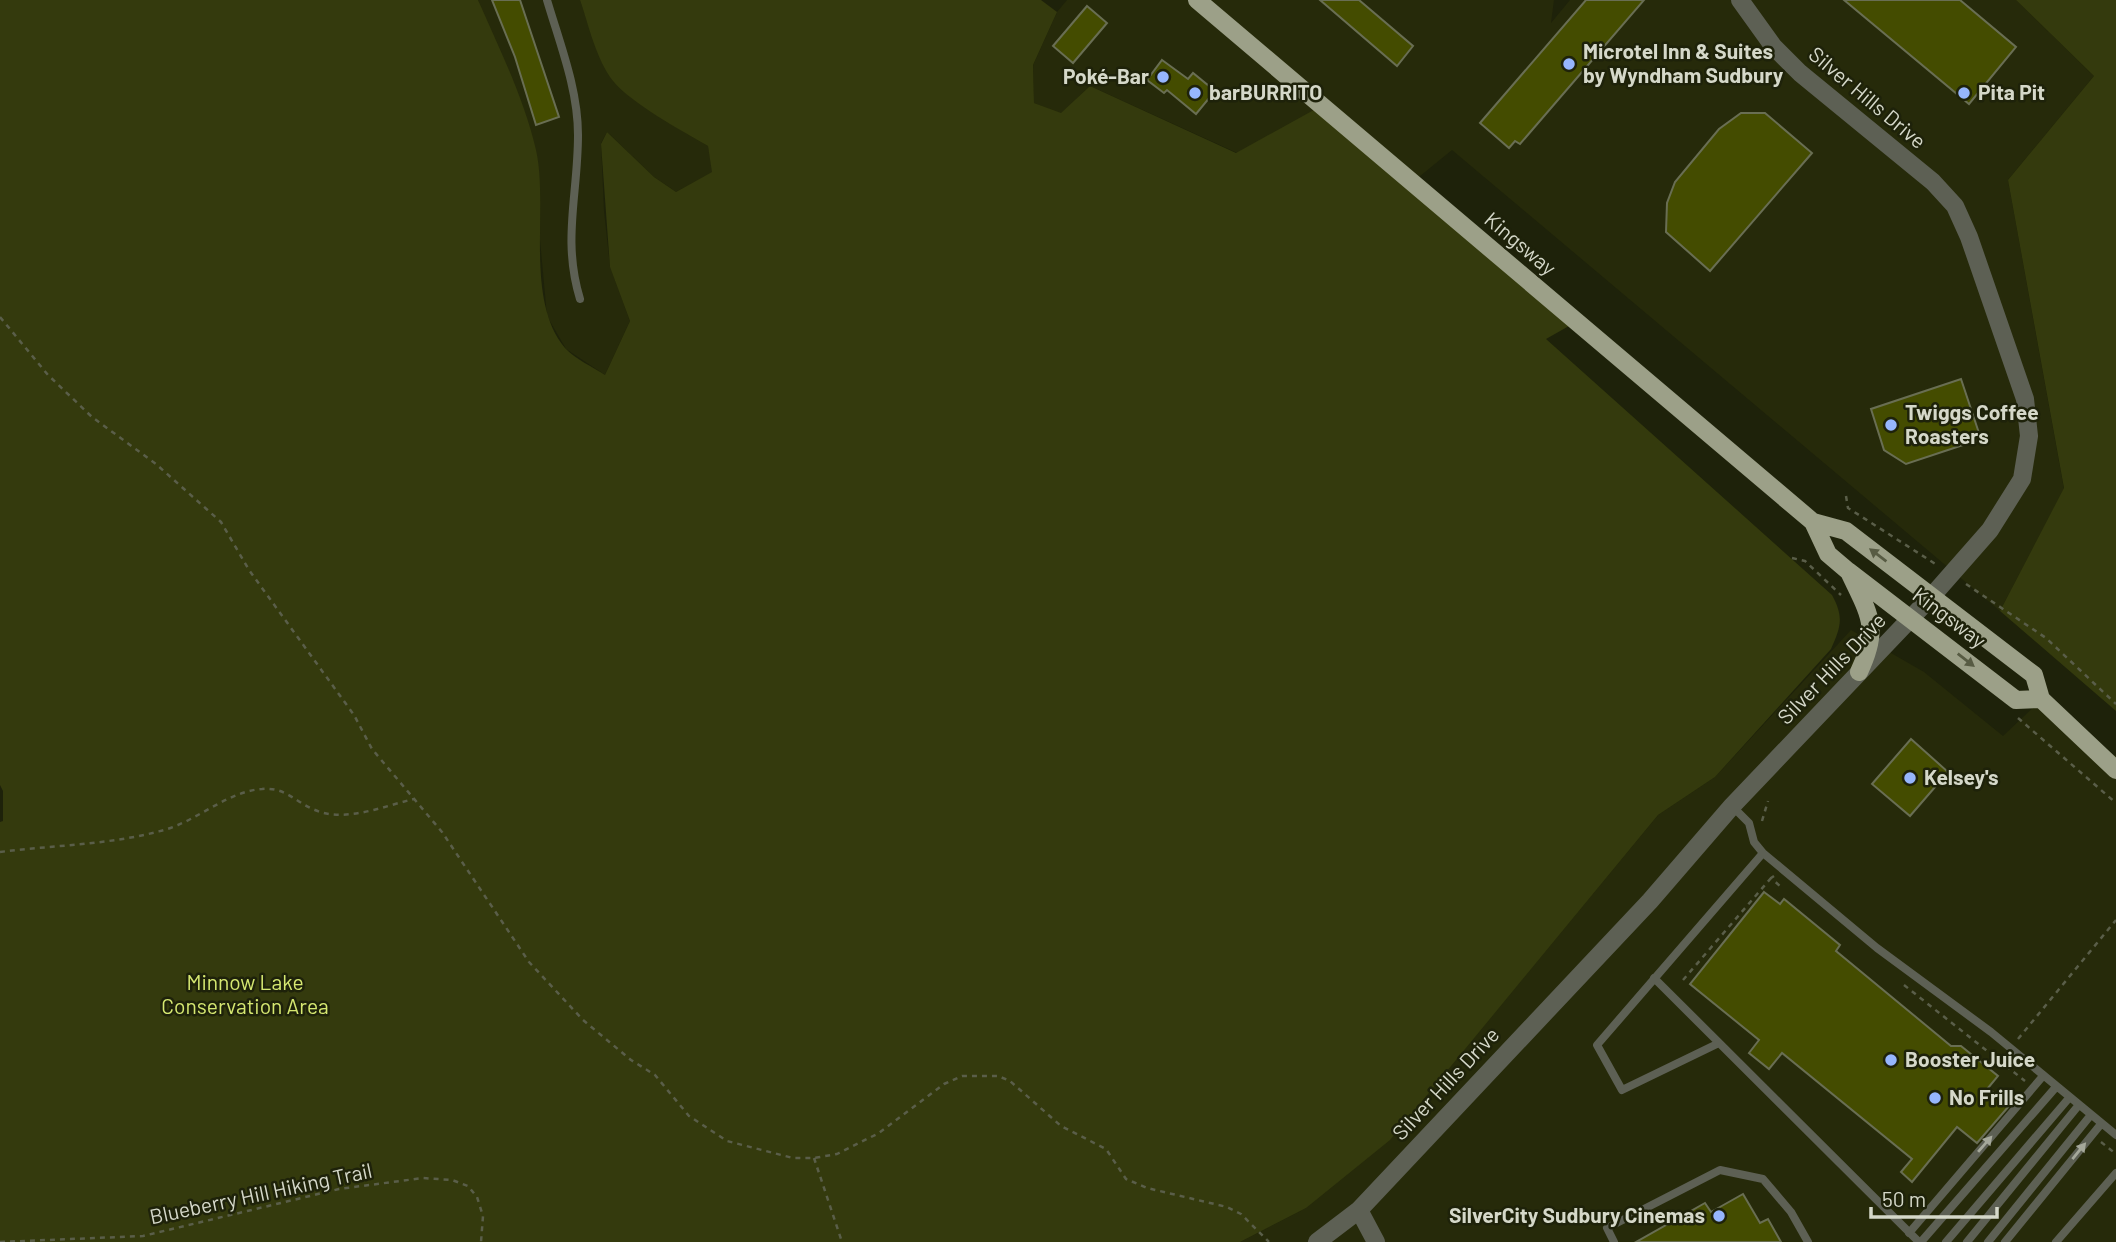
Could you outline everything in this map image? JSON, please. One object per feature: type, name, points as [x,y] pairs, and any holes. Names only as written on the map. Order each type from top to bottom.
[{"type":"main road","name":"Kingsway","points":[[1197,0],[1813,522],[1828,554],[2016,700],[2041,699]]},
{"type":"main road","name":"Kingsway","points":[[1813,522],[1846,531],[2034,675],[2041,699],[2116,770]]},
{"type":"main road","points":[[1849,571],[1865,606],[1871,631],[1872,645],[1859,672]]},
{"type":"street","name":"Silver Hills Drive","points":[[1317,1242],[1359,1210],[1650,901],[1732,806],[1911,619],[1990,530],[2022,479],[2029,436],[2025,399],[1969,237],[1955,206],[1933,182],[1800,73],[1773,46],[1740,0]]},
{"type":"street","points":[[1359,1210],[1376,1242]]},
{"type":"lane","points":[[547,0],[573,88],[576,111],[578,134],[570,229],[571,269],[580,299]]},
{"type":"lane","points":[[1732,806],[1749,822],[1754,842],[1763,853],[1877,948],[2010,1049],[2116,1135]]},
{"type":"lane","points":[[1718,1043],[1622,1090],[1597,1045],[1763,853]]},
{"type":"lane","points":[[1654,978],[1920,1242],[2056,1087]]},
{"type":"lane","points":[[1909,1233],[2043,1076]]},
{"type":"lane","points":[[1946,1242],[2069,1098]]},
{"type":"lane","points":[[1967,1242],[2078,1106]]},
{"type":"lane","points":[[1988,1242],[2090,1116]]},
{"type":"lane","points":[[2005,1242],[2101,1125]]},
{"type":"lane","points":[[1614,1242],[1607,1228],[1720,1170],[1763,1179],[1791,1212],[1808,1242]]},
{"type":"lane","points":[[2056,1242],[2116,1173]]},
{"type":"path","points":[[0,317],[48,375],[92,417],[156,464],[221,522],[249,570],[354,715],[372,750],[442,831],[529,962],[583,1020],[631,1060],[655,1075],[689,1116],[727,1141],[793,1158],[814,1157],[837,1154],[879,1133],[944,1084],[962,1076],[998,1076],[1010,1081],[1061,1126],[1106,1149],[1126,1179],[1166,1194],[1210,1200],[1227,1206],[1241,1214],[1269,1242]]},
{"type":"path","points":[[1846,496],[1848,508],[2046,638],[2116,704]]},
{"type":"path","points":[[0,852],[112,840],[166,830],[259,789],[277,788],[314,810],[327,813],[350,814],[414,799]]},
{"type":"path","points":[[1683,980],[1770,878]]},
{"type":"path","points":[[1999,1062],[2116,920]]},
{"type":"path","points":[[814,1157],[842,1242]]},
{"type":"path","name":"Blueberry Hill Hiking Trail","points":[[0,1242],[143,1236],[339,1189],[423,1178],[452,1180],[468,1186],[477,1197],[483,1216],[481,1242]]},
{"type":"shaded area","points":[[478,0],[580,0],[600,58],[614,82],[659,117],[708,146],[713,172],[676,192],[654,177],[607,132],[601,143],[610,266],[630,321],[605,375],[566,349],[547,316],[540,240]]},
{"type":"shaded area","points":[[1067,0],[1554,0],[1551,23],[1570,0],[2016,0],[2094,76],[2008,180],[2064,489],[2000,611],[1452,150],[1414,181],[1246,157],[1090,86],[1061,114],[1034,103],[1033,65],[1057,12]]},
{"type":"shaded area","points":[[1851,630],[1924,672],[2003,736],[2037,704],[2102,758],[2116,755],[2116,1242],[1240,1242],[1306,1208],[1498,1008],[1658,815],[1715,777]]},
{"type":"green space","name":"Minnow Lake Conservation Area","points":[[0,0],[478,0],[518,92],[536,150],[539,173],[541,279],[545,305],[553,328],[565,348],[605,375],[630,321],[610,267],[601,144],[607,132],[654,177],[676,192],[712,172],[708,146],[644,107],[613,81],[597,53],[580,0],[1041,0],[1057,12],[1033,65],[1034,103],[1061,113],[1090,86],[1236,153],[1321,106],[1576,322],[1546,339],[1832,595],[1840,616],[1837,634],[1831,649],[1715,777],[1658,815],[1390,1140],[1306,1208],[1240,1242],[0,1242],[0,822],[3,821],[3,791],[0,785]]},
{"type":"green space","points":[[2016,0],[2116,0],[2116,711],[2000,611],[2064,488],[2008,180],[2094,76]]},
{"type":"building","points":[[492,0],[520,0],[559,117],[536,125],[515,57]]},
{"type":"building","points":[[1320,0],[1359,0],[1413,46],[1397,66]]},
{"type":"building","points":[[1586,0],[1644,0],[1520,144],[1515,141],[1509,148],[1480,123]]},
{"type":"building","points":[[1844,0],[1960,0],[2016,47],[1969,104]]},
{"type":"building","points":[[1087,6],[1107,23],[1073,63],[1053,46]]},
{"type":"building","points":[[1162,60],[1188,79],[1193,73],[1215,91],[1196,114],[1167,90],[1164,93],[1147,80]]},
{"type":"building","points":[[1741,113],[1765,113],[1812,153],[1710,271],[1666,232],[1667,203],[1675,182],[1719,129]]},
{"type":"building","points":[[1961,379],[1981,439],[1906,464],[1884,450],[1871,409]]},
{"type":"building","name":"Kelsey's","points":[[1911,739],[1948,772],[1910,816],[1872,784]]},
{"type":"building","points":[[1764,892],[1780,904],[1784,899],[1840,945],[1836,951],[1951,1046],[1961,1046],[1998,1076],[1988,1088],[2009,1106],[1977,1143],[1957,1127],[1912,1182],[1901,1172],[1912,1159],[1782,1053],[1769,1069],[1749,1053],[1759,1040],[1690,984]]},
{"type":"building","name":"SilverCity Sudbury Cinemas","points":[[1743,1194],[1760,1223],[1768,1219],[1781,1242],[1636,1242],[1705,1203],[1711,1212]]},
{"type":"place","name":"Microtel Inn & Suites by Wyndham Sudbury","points":[[1569,64]]},
{"type":"place","name":"Poké-Bar","points":[[1163,77]]},
{"type":"place","name":"barBURRITO","points":[[1195,93]]},
{"type":"place","name":"Pita Pit","points":[[1964,93]]},
{"type":"place","name":"Twiggs Coffee Roasters","points":[[1891,425]]},
{"type":"place","name":"Kelsey's","points":[[1910,778]]},
{"type":"place","name":"Booster Juice","points":[[1891,1060]]},
{"type":"place","name":"No Frills","points":[[1935,1098]]},
{"type":"place","name":"SilverCity Sudbury Cinemas","points":[[1719,1216]]}]
